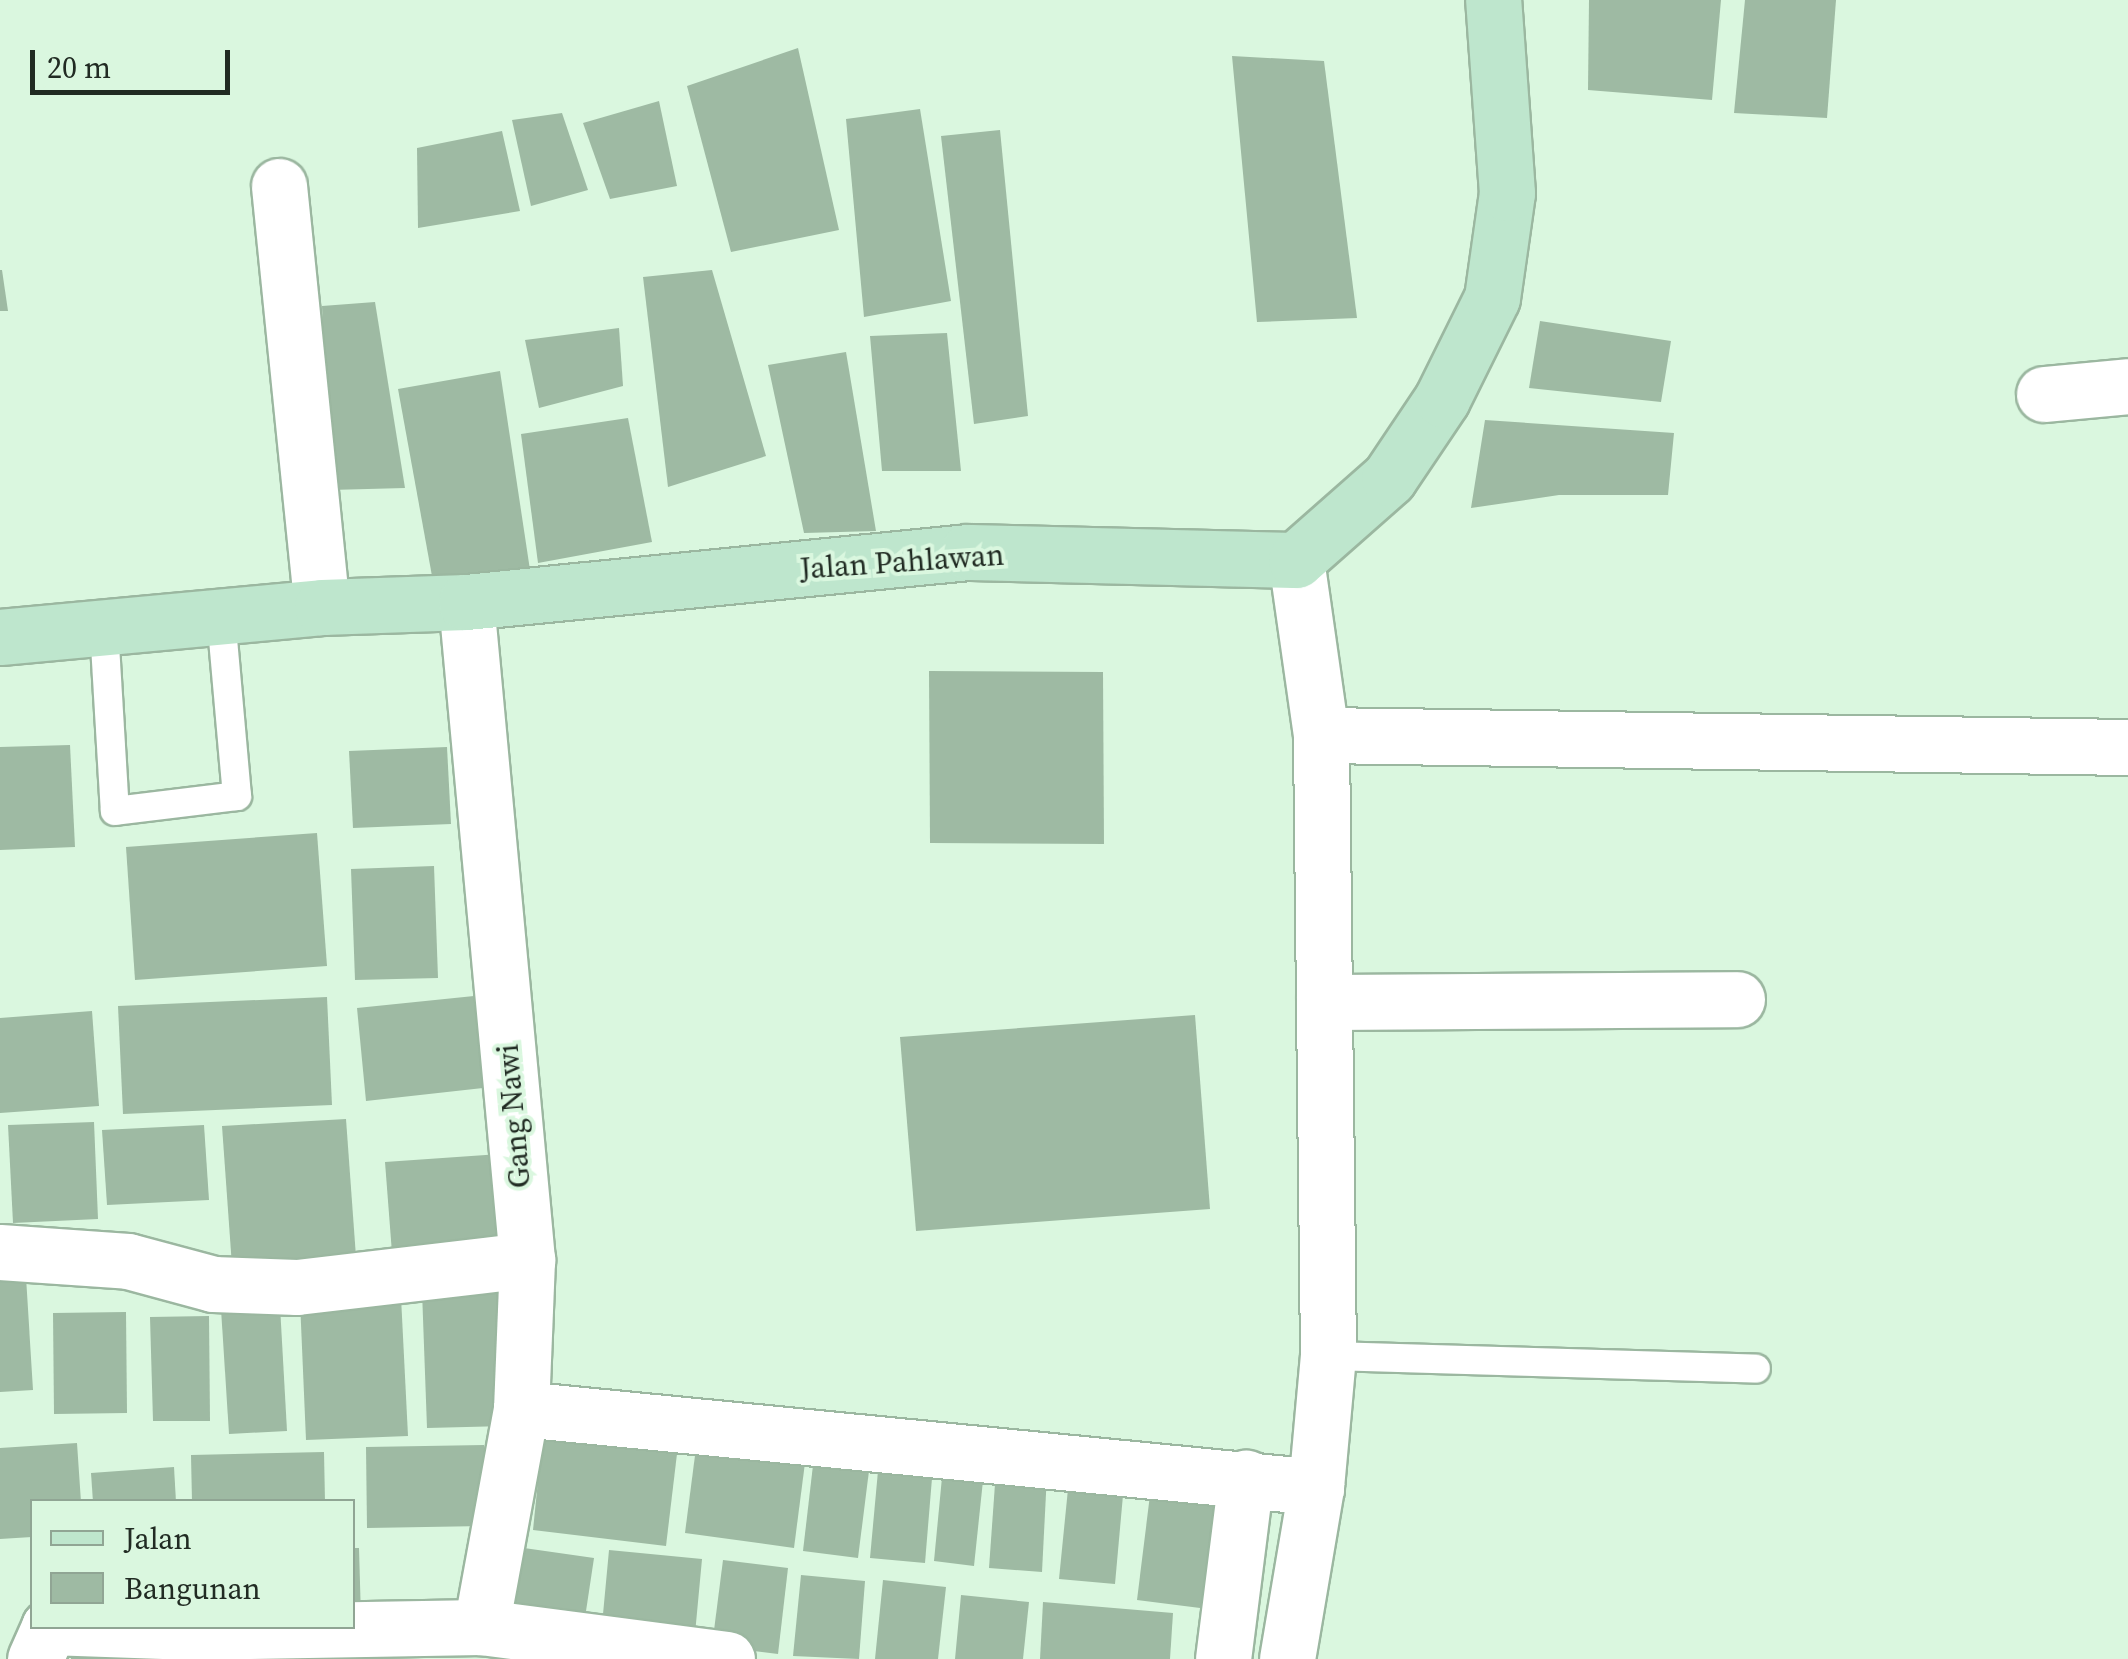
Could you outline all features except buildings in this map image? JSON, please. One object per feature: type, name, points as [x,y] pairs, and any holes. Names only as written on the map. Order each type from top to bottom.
[{"type":"street","points":[[1287,1659],[1316,1486],[1328,1356],[1321,735],[1296,560],[1389,478],[1442,399],[1492,298],[1507,192],[1493,0]]},
{"type":"street","points":[[279,186],[322,607]]},
{"type":"street","points":[[2044,394],[2128,386]]},
{"type":"street","name":"Jalan Pahlawan","points":[[0,637],[322,607],[466,602],[968,552],[1296,560]]},
{"type":"street","name":"Gang Nawi","points":[[466,602],[527,1260],[521,1409],[477,1646]]},
{"type":"street","points":[[1321,735],[2128,747]]},
{"type":"street","points":[[1324,1002],[1737,999]]},
{"type":"street","points":[[0,1252],[128,1261],[213,1284],[297,1287],[527,1260]]},
{"type":"street","points":[[521,1409],[1316,1486]]},
{"type":"street","points":[[1222,1659],[1246,1477]]},
{"type":"street","points":[[35,1659],[48,1629]]},
{"type":"street","points":[[64,1629],[191,1646],[477,1646],[726,1659]]},
{"type":"lane","points":[[104,628],[115,811],[237,796],[220,617]]},
{"type":"lane","points":[[1328,1356],[1756,1370]]}]
